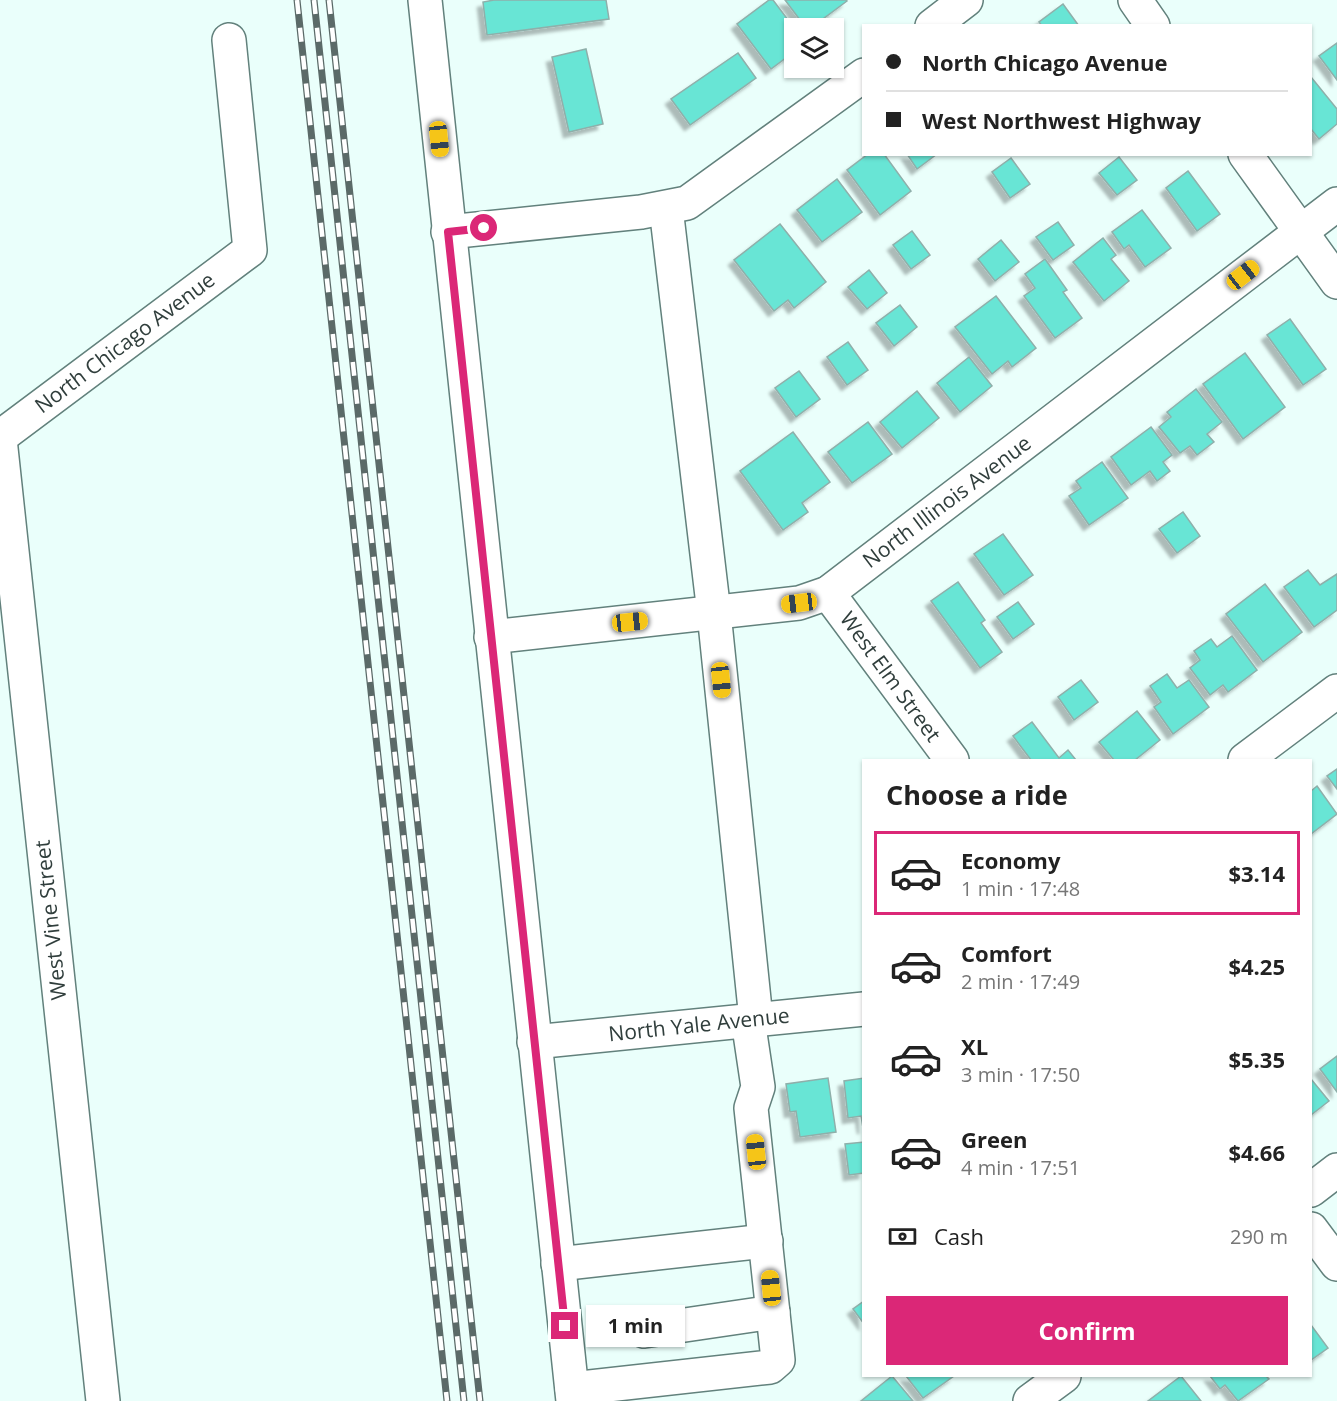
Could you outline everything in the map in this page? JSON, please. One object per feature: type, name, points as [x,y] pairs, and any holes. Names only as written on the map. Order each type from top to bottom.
[{"type":"street","points":[[425,0],[573,1395],[770,1367],[778,1360],[751,1108],[758,1087],[714,613],[666,208]]},
{"type":"street","points":[[935,24],[966,0]]},
{"type":"street","points":[[1135,0],[1152,24]]},
{"type":"street","name":"North Chicago Avenue","points":[[0,438],[250,250],[229,40]]},
{"type":"street","points":[[448,232],[666,208],[687,203],[862,76]]},
{"type":"street","points":[[1246,156],[1337,282]]},
{"type":"street","name":"North Illinois Avenue","points":[[491,637],[799,603],[828,593],[1337,204]]},
{"type":"street","name":"West Vine Street","points":[[0,438],[103,1401]]},
{"type":"street","name":"West Elm Street","points":[[828,593],[951,759]]},
{"type":"street","points":[[1246,759],[1337,691]]},
{"type":"street","name":"North Yale Avenue","points":[[534,1042],[862,1009]]},
{"type":"street","points":[[1312,1189],[1337,1170]]},
{"type":"street","points":[[1312,1230],[1337,1264]]},
{"type":"street","points":[[558,1264],[766,1241]]},
{"type":"street","points":[[644,1331],[773,1312]]},
{"type":"street","points":[[1030,1401],[1063,1377]]},
{"type":"building","points":[[494,0],[606,0],[609,19],[487,35],[483,2]]},
{"type":"building","points":[[769,0],[773,0],[787,18],[784,18],[784,59],[771,69],[737,24]]},
{"type":"building","points":[[785,0],[847,1],[824,18],[798,18]]},
{"type":"building","points":[[1063,4],[1078,24],[1040,24],[1039,22]]},
{"type":"building","points":[[1337,43],[1337,80],[1319,56]]},
{"type":"building","points":[[586,49],[603,124],[569,132],[552,57]]},
{"type":"building","points":[[738,53],[756,78],[690,125],[671,99]]},
{"type":"building","points":[[1312,78],[1337,109],[1337,124],[1319,139],[1312,130]]},
{"type":"building","points":[[865,156],[885,156],[911,191],[880,215],[847,170]]},
{"type":"building","points":[[908,156],[934,156],[917,169]]},
{"type":"building","points":[[1119,157],[1137,180],[1117,195],[1099,173]]},
{"type":"building","points":[[1011,158],[1030,184],[1010,198],[992,172]]},
{"type":"building","points":[[1188,171],[1220,214],[1197,231],[1166,188]]},
{"type":"building","points":[[837,179],[862,212],[822,242],[797,210]]},
{"type":"building","points":[[1142,210],[1171,248],[1145,267],[1129,245],[1124,249],[1112,232]]},
{"type":"building","points":[[1058,222],[1074,245],[1053,260],[1036,237]]},
{"type":"building","points":[[780,224],[826,282],[794,308],[788,300],[774,311],[734,260]]},
{"type":"building","points":[[912,231],[930,255],[911,269],[893,245]]},
{"type":"building","points":[[1103,238],[1116,255],[1111,259],[1129,281],[1104,301],[1073,262]]},
{"type":"building","points":[[1001,240],[1019,262],[995,281],[978,259]]},
{"type":"building","points":[[1045,259],[1067,290],[1063,292],[1082,318],[1055,338],[1024,296],[1035,288],[1025,274]]},
{"type":"building","points":[[869,270],[887,293],[867,309],[848,287]]},
{"type":"building","points":[[996,296],[1036,348],[1012,367],[1008,361],[992,374],[955,327]]},
{"type":"building","points":[[900,305],[917,327],[894,346],[876,323]]},
{"type":"building","points":[[1290,319],[1326,369],[1303,385],[1267,335]]},
{"type":"building","points":[[848,342],[868,370],[847,385],[827,357]]},
{"type":"building","points":[[1245,353],[1285,407],[1243,439],[1203,384]]},
{"type":"building","points":[[969,357],[992,386],[960,412],[937,383]]},
{"type":"building","points":[[799,371],[820,399],[796,417],[775,388]]},
{"type":"building","points":[[1196,389],[1222,422],[1207,434],[1214,442],[1197,455],[1190,446],[1180,453],[1159,427],[1171,417],[1167,412]]},
{"type":"building","points":[[917,391],[939,418],[902,448],[880,422]]},
{"type":"building","points":[[868,422],[892,454],[852,483],[828,452]]},
{"type":"building","points":[[1151,427],[1172,455],[1163,462],[1170,471],[1157,481],[1150,471],[1131,485],[1111,457]]},
{"type":"building","points":[[793,432],[830,482],[802,503],[808,512],[783,530],[740,471]]},
{"type":"building","points":[[1102,462],[1128,498],[1089,525],[1069,496],[1081,488],[1076,481]]},
{"type":"building","points":[[1183,512],[1200,536],[1177,553],[1159,529]]},
{"type":"building","points":[[1003,534],[1033,575],[1004,595],[974,554]]},
{"type":"building","points":[[1308,570],[1320,585],[1337,574],[1337,610],[1314,627],[1284,587]]},
{"type":"building","points":[[958,582],[985,620],[981,623],[1002,652],[980,668],[931,601]]},
{"type":"building","points":[[1265,584],[1302,632],[1263,662],[1226,614]]},
{"type":"building","points":[[1018,602],[1034,624],[1013,639],[997,617]]},
{"type":"building","points":[[1232,636],[1257,670],[1228,692],[1223,685],[1210,695],[1190,668],[1200,660],[1194,651],[1211,639],[1217,647]]},
{"type":"building","points":[[1167,674],[1177,688],[1189,680],[1209,707],[1173,734],[1154,707],[1161,702],[1150,686]]},
{"type":"building","points":[[1081,680],[1098,702],[1074,720],[1058,697]]},
{"type":"building","points":[[1137,711],[1160,740],[1136,759],[1113,759],[1099,742]]},
{"type":"building","points":[[1032,722],[1059,758],[1068,750],[1075,759],[1030,759],[1013,736]]},
{"type":"building","points":[[1337,769],[1337,789],[1327,776]]},
{"type":"building","points":[[1317,786],[1337,814],[1312,833],[1312,790]]},
{"type":"building","points":[[1337,1056],[1337,1092],[1320,1069]]},
{"type":"building","points":[[828,1078],[836,1132],[800,1137],[796,1111],[790,1112],[786,1084]]},
{"type":"building","points":[[862,1078],[862,1122],[861,1116],[848,1118],[844,1081]]},
{"type":"building","points":[[1312,1080],[1329,1101],[1312,1114]]},
{"type":"building","points":[[862,1142],[862,1173],[849,1175],[845,1144]]},
{"type":"building","points":[[862,1302],[862,1321],[853,1309]]},
{"type":"building","points":[[1312,1326],[1328,1348],[1312,1359]]},
{"type":"building","points":[[893,1377],[913,1401],[861,1401]]},
{"type":"building","points":[[907,1377],[953,1377],[923,1398]]},
{"type":"building","points":[[1182,1377],[1201,1401],[1148,1401]]},
{"type":"building","points":[[1211,1377],[1267,1377],[1269,1379],[1238,1401],[1225,1385],[1220,1389]]},
{"type":"railway","points":[[297,0],[447,1401]]},
{"type":"railway","points":[[314,0],[464,1401]]},
{"type":"railway","points":[[329,0],[480,1401]]},
{"type":"route","points":[[484,228],[448,232],[565,1326]]}]
